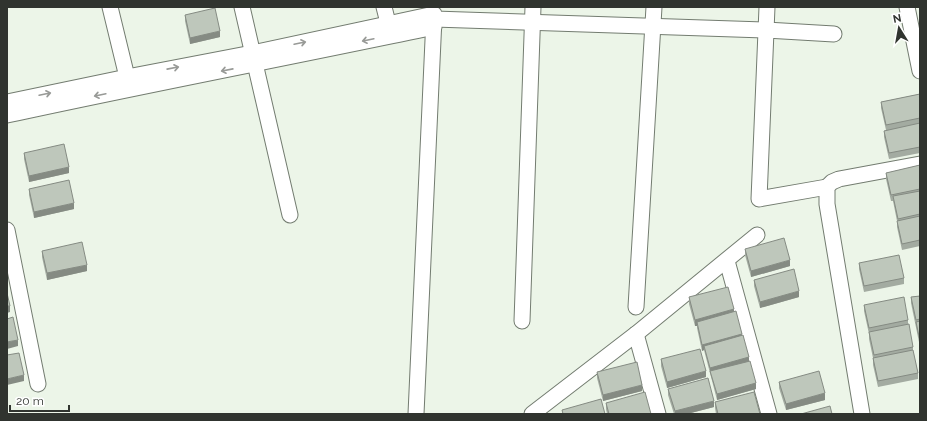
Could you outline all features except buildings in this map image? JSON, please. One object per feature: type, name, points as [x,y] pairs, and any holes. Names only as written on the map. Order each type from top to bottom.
[{"type":"street","points":[[110,7],[127,83]]},
{"type":"street","points":[[242,7],[290,215]]},
{"type":"street","points":[[384,7],[390,29]]},
{"type":"street","points":[[522,321],[534,7]]},
{"type":"street","points":[[636,307],[654,7]]},
{"type":"street","points":[[767,7],[759,199],[828,187]]},
{"type":"street","points":[[907,7],[920,71]]},
{"type":"street","points":[[7,102],[127,83],[253,59],[390,29],[434,17],[834,34]]},
{"type":"street","points":[[416,414],[434,17]]},
{"type":"street","points":[[7,115],[127,83]]},
{"type":"street","points":[[862,414],[827,204],[828,187],[832,182],[839,179],[920,164]]},
{"type":"street","points":[[7,230],[38,384]]},
{"type":"street","points":[[538,412],[727,261],[757,235]]},
{"type":"street","points":[[727,261],[769,414]]},
{"type":"street","points":[[636,334],[658,414]]}]
